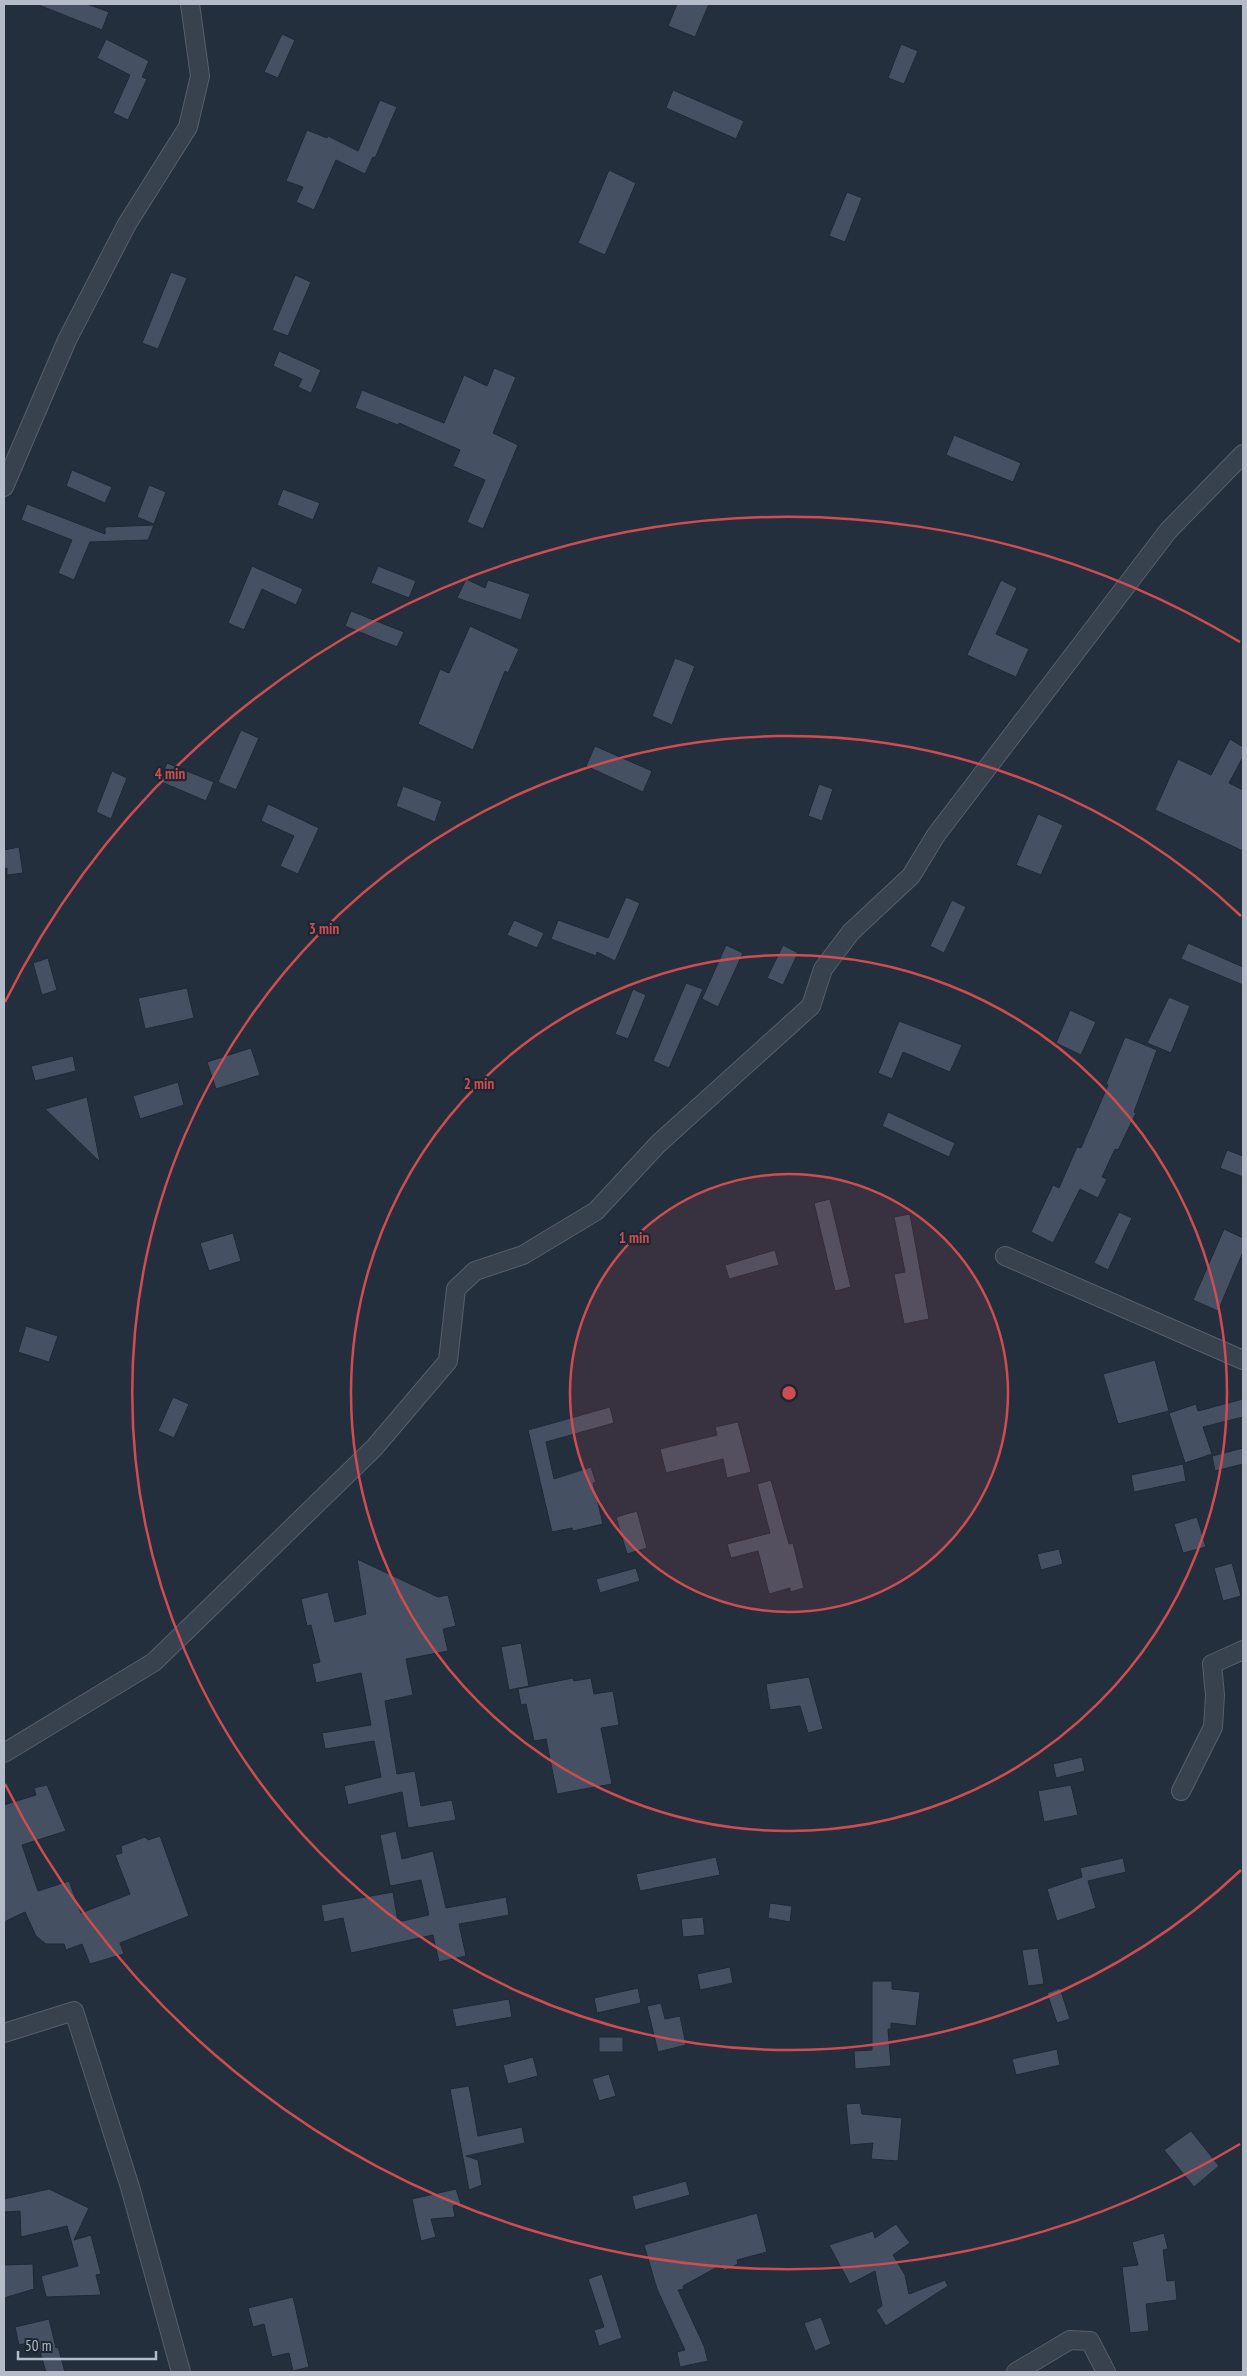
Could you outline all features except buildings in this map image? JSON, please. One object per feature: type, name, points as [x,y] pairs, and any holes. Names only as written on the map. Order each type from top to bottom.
[{"type":"street","points":[[4,487],[76,324],[127,224],[188,127],[200,76],[190,4]]},
{"type":"street","points":[[4,1753],[154,1662],[374,1448],[448,1361],[456,1289],[475,1271],[523,1255],[596,1211],[658,1144],[811,1006],[823,969],[851,932],[911,876],[936,835],[1168,531],[1243,454]]},
{"type":"street","points":[[1005,1256],[1243,1360]]},
{"type":"street","points":[[1181,1791],[1213,1728],[1215,1695],[1212,1664],[1243,1650]]},
{"type":"street","points":[[4,2033],[74,2011],[130,2187],[181,2372]]},
{"type":"street","points":[[1016,2372],[1070,2340],[1090,2341],[1106,2372]]}]
